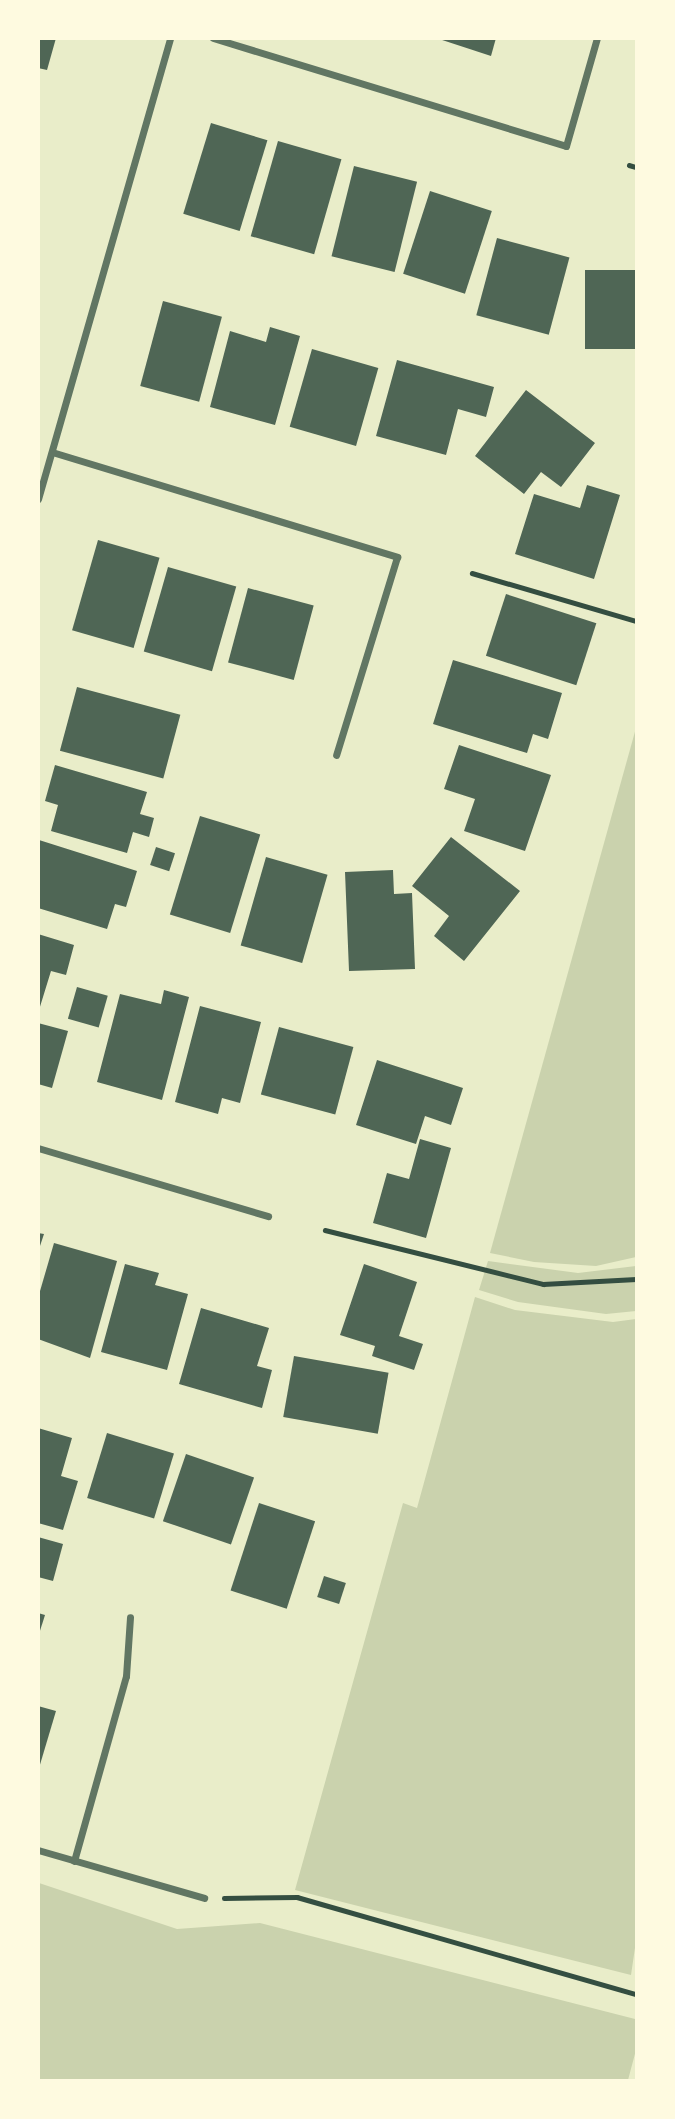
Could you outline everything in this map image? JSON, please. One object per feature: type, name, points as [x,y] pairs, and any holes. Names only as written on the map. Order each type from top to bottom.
[{"type":"street","points":[[38,499],[170,38]]},
{"type":"street","points":[[213,38],[566,146],[597,38]]},
{"type":"street","points":[[52,452],[397,557],[336,755]]},
{"type":"street","points":[[38,1148],[268,1216]]},
{"type":"street","points":[[74,1861],[126,1676],[130,1617]]},
{"type":"street","points":[[38,1850],[204,1898]]},
{"type":"path","points":[[629,164],[636,167]]},
{"type":"path","points":[[472,573],[636,621]]},
{"type":"path","points":[[325,1230],[543,1284],[636,1279]]},
{"type":"path","points":[[204,1898],[297,1897],[636,1994]]},
{"type":"green space","points":[[636,728],[636,1257],[596,1266],[534,1262],[490,1253]]},
{"type":"green space","points":[[488,1261],[578,1273],[636,1266],[636,1311],[606,1314],[518,1302],[479,1290]]},
{"type":"green space","points":[[475,1297],[515,1310],[613,1322],[636,1319],[636,1941],[631,1975],[295,1890],[403,1503],[417,1508]]},
{"type":"green space","points":[[39,1883],[177,1929],[260,1923],[635,2019],[636,2050],[628,2080],[39,2080]]},
{"type":"building","points":[[38,38],[56,38],[47,70],[38,68]]},
{"type":"building","points":[[436,38],[496,38],[491,56]]},
{"type":"building","points":[[211,123],[267,140],[240,231],[183,214]]},
{"type":"building","points":[[278,141],[341,159],[314,254],[251,236]]},
{"type":"building","points":[[354,166],[417,182],[395,272],[332,256]]},
{"type":"building","points":[[430,191],[492,211],[465,294],[403,274]]},
{"type":"building","points":[[497,238],[569,257],[549,335],[476,315]]},
{"type":"building","points":[[585,270],[636,270],[636,349],[585,349]]},
{"type":"building","points":[[163,301],[222,317],[199,402],[140,386]]},
{"type":"building","points":[[270,327],[300,336],[275,425],[210,407],[230,331],[266,342]]},
{"type":"building","points":[[312,349],[378,368],[356,446],[290,427]]},
{"type":"building","points":[[397,360],[494,387],[486,417],[458,409],[446,455],[376,436]]},
{"type":"building","points":[[526,390],[595,443],[561,487],[541,472],[524,494],[475,456]]},
{"type":"building","points":[[587,485],[620,495],[594,579],[515,554],[534,494],[580,508]]},
{"type":"building","points":[[98,540],[160,558],[134,648],[72,630]]},
{"type":"building","points":[[168,567],[236,587],[212,671],[144,652]]},
{"type":"building","points":[[248,588],[314,606],[294,680],[228,662]]},
{"type":"building","points":[[506,594],[596,623],[576,685],[486,656]]},
{"type":"building","points":[[453,660],[562,693],[548,739],[533,734],[527,753],[433,724]]},
{"type":"building","points":[[77,687],[180,715],[163,778],[60,751]]},
{"type":"building","points":[[459,745],[551,775],[525,851],[464,831],[475,799],[444,789]]},
{"type":"building","points":[[55,765],[147,792],[140,814],[154,818],[149,837],[133,832],[127,853],[51,831],[58,805],[45,801]]},
{"type":"building","points":[[200,816],[260,834],[230,933],[170,914]]},
{"type":"building","points":[[451,837],[520,891],[464,961],[434,936],[449,916],[412,886]]},
{"type":"building","points":[[39,840],[137,871],[126,907],[115,904],[107,929],[38,908]]},
{"type":"building","points":[[156,847],[175,853],[169,871],[150,865]]},
{"type":"building","points":[[266,857],[328,875],[302,963],[241,945]]},
{"type":"building","points":[[393,870],[394,894],[412,893],[415,969],[349,971],[345,872]]},
{"type":"building","points":[[38,934],[74,945],[66,975],[51,971],[39,1010]]},
{"type":"building","points":[[77,987],[108,996],[99,1028],[68,1019]]},
{"type":"building","points":[[164,990],[189,997],[162,1100],[97,1082],[120,994],[161,1004]]},
{"type":"building","points":[[200,1006],[261,1022],[240,1103],[222,1098],[218,1114],[175,1102]]},
{"type":"building","points":[[38,1023],[68,1031],[52,1088],[38,1084]]},
{"type":"building","points":[[279,1027],[353,1047],[335,1115],[261,1095]]},
{"type":"building","points":[[377,1060],[463,1088],[451,1125],[425,1116],[416,1144],[356,1125]]},
{"type":"building","points":[[420,1139],[451,1148],[426,1238],[373,1223],[387,1173],[409,1179]]},
{"type":"building","points":[[38,1233],[44,1234],[39,1249],[38,1249]]},
{"type":"building","points":[[54,1243],[117,1261],[90,1358],[38,1339],[38,1298]]},
{"type":"building","points":[[125,1264],[159,1273],[155,1285],[188,1294],[167,1370],[101,1352]]},
{"type":"building","points":[[364,1264],[417,1282],[399,1336],[423,1344],[414,1370],[372,1356],[375,1346],[340,1335]]},
{"type":"building","points":[[201,1308],[269,1328],[257,1366],[272,1370],[262,1408],[179,1384]]},
{"type":"building","points":[[294,1356],[389,1373],[378,1434],[283,1417]]},
{"type":"building","points":[[38,1428],[72,1438],[61,1476],[78,1481],[63,1530],[38,1523]]},
{"type":"building","points":[[107,1433],[174,1453],[154,1518],[87,1498]]},
{"type":"building","points":[[186,1454],[254,1477],[231,1545],[163,1521]]},
{"type":"building","points":[[259,1503],[315,1521],[287,1609],[231,1590]]},
{"type":"building","points":[[38,1537],[63,1544],[53,1581],[38,1577]]},
{"type":"building","points":[[324,1576],[346,1583],[339,1604],[317,1597]]},
{"type":"building","points":[[38,1613],[45,1615],[39,1634],[38,1634]]},
{"type":"building","points":[[38,1706],[56,1711],[39,1768],[38,1768]]}]
